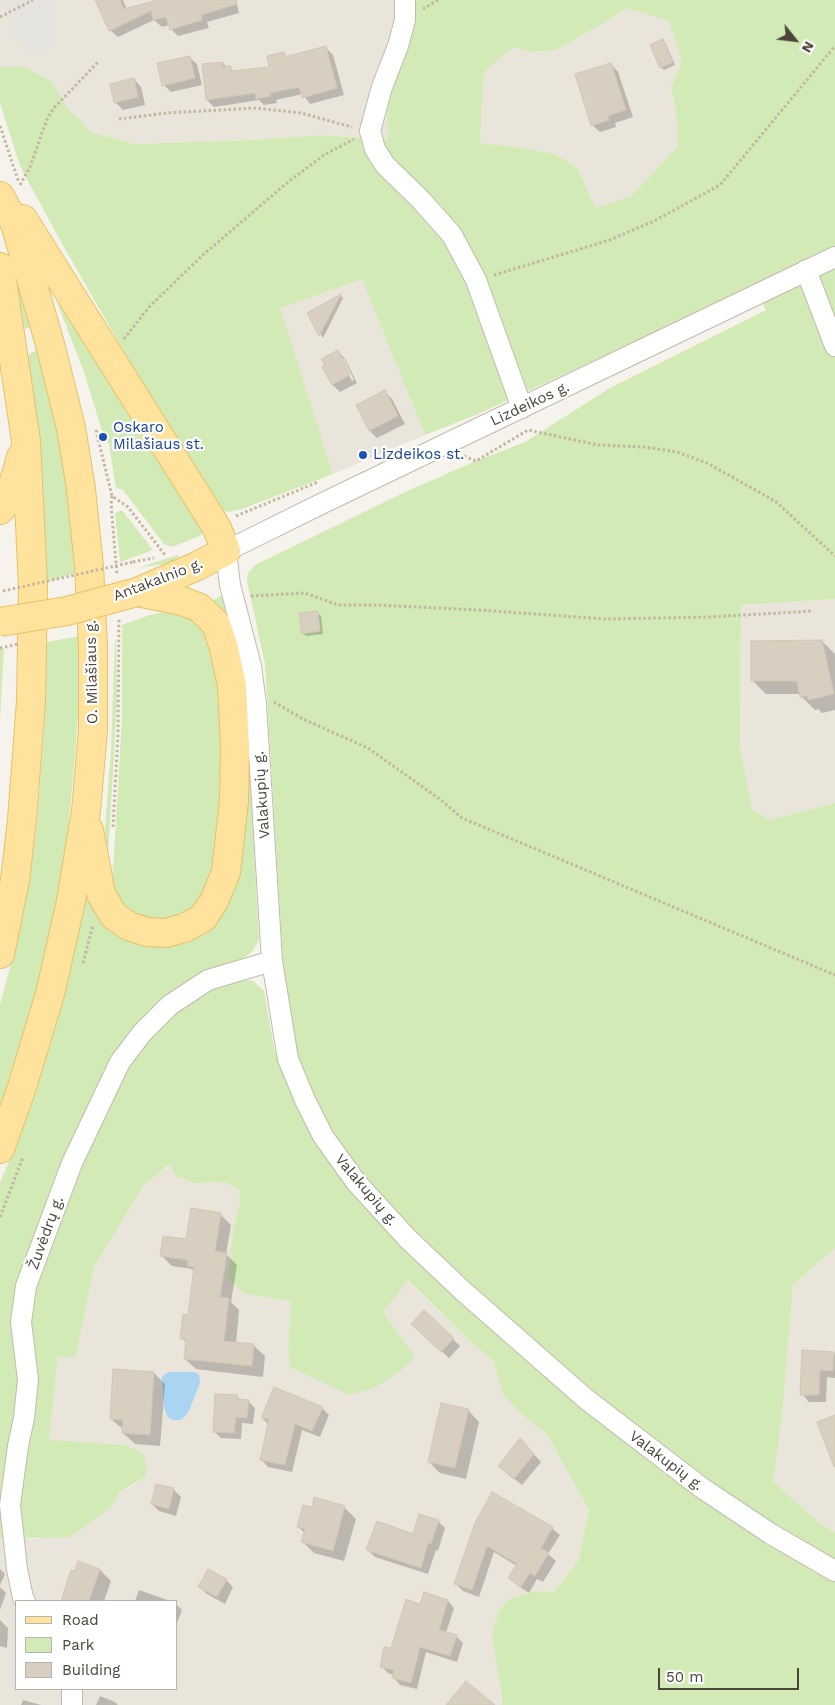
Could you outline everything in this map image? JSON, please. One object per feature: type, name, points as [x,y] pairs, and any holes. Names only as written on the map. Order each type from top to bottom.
[{"type":"main road","points":[[0,188],[14,205],[212,520],[222,538],[226,552]]},
{"type":"main road","name":"O. Milašiaus g.","points":[[0,196],[15,224],[50,344],[71,428],[81,490],[89,566],[93,730],[86,811],[70,902],[50,994],[21,1090],[0,1150]]},
{"type":"main road","points":[[0,267],[26,441],[32,587],[31,701],[22,820],[15,880],[0,954]]},
{"type":"main road","points":[[0,510],[12,485],[26,441]]},
{"type":"main road","name":"Antakalnio g.","points":[[5,634],[67,611],[138,592],[226,552]]},
{"type":"main road","points":[[86,811],[101,894],[114,916],[129,926],[147,932],[166,933],[184,928],[203,918],[214,901],[226,872],[234,801],[235,749],[243,688],[224,648],[216,624],[200,608],[182,601],[138,592]]},
{"type":"main road","points":[[0,908],[15,880]]},
{"type":"street","points":[[405,0],[405,20],[398,46],[382,87],[370,131],[375,149],[386,165],[452,235],[476,280],[522,408]]},
{"type":"street","name":"Lizdeikos g.","points":[[226,552],[323,503],[835,257]]},
{"type":"street","points":[[806,270],[835,346]]},
{"type":"street","points":[[226,552],[230,585],[251,666],[243,688]]},
{"type":"street","name":"Valakupių g.","points":[[243,688],[259,758],[272,961],[288,1059],[304,1100],[323,1136],[362,1190],[408,1238],[456,1284],[586,1400],[702,1488],[771,1534],[835,1571]]},
{"type":"street","name":"Žuvėdrų g.","points":[[24,1600],[16,1569],[10,1505],[28,1380],[21,1322],[26,1286],[72,1163],[120,1062],[142,1033],[170,1005],[208,980],[272,961]]},
{"type":"street","points":[[72,1690],[72,1705]]},
{"type":"path","points":[[0,17],[33,0]]},
{"type":"path","points":[[476,280],[610,240],[656,220],[720,185],[835,46]]},
{"type":"path","points":[[0,126],[20,186],[30,167],[47,119],[59,102],[99,61]]},
{"type":"path","points":[[119,119],[167,113],[256,108],[301,114],[370,131]]},
{"type":"path","points":[[120,343],[150,306],[204,254],[288,182],[324,155],[370,131]]},
{"type":"path","points":[[461,455],[476,461],[528,430],[598,445],[645,447],[677,452],[707,464],[775,501],[835,556]]},
{"type":"path","points":[[128,507],[165,556]]},
{"type":"path","points":[[3,591],[133,562]]},
{"type":"path","points":[[230,585],[241,581],[245,596],[305,593],[338,605],[470,610],[604,619],[710,617],[812,611]]},
{"type":"path","points":[[0,648],[5,634]]},
{"type":"path","points":[[243,688],[303,719],[368,748],[462,818],[835,975]]},
{"type":"shaded area","points":[[0,0],[413,0],[416,9],[387,110],[389,140],[322,135],[251,140],[134,144],[91,132],[66,106],[52,82],[26,67],[0,67]]},
{"type":"shaded area","points":[[18,0],[49,0],[53,10],[52,46],[29,57],[19,36],[14,39],[6,26],[12,23],[5,6]]},
{"type":"shaded area","points":[[627,8],[670,21],[682,61],[671,87],[676,112],[678,146],[630,197],[595,209],[578,169],[556,154],[480,143],[483,80],[487,69],[514,47],[531,52],[556,50]]},
{"type":"shaded area","points":[[362,278],[425,435],[333,474],[279,308]]},
{"type":"shaded area","points":[[835,599],[835,803],[769,820],[752,809],[740,748],[741,605]]},
{"type":"shaded area","points":[[171,1164],[194,1183],[225,1182],[239,1190],[240,1204],[234,1225],[245,1294],[291,1301],[288,1347],[415,1357],[383,1312],[407,1280],[470,1341],[493,1360],[504,1396],[548,1436],[589,1510],[578,1561],[554,1592],[535,1591],[509,1599],[498,1612],[502,1705],[0,1705],[0,1539],[37,1539],[110,1508],[120,1492],[137,1483],[146,1459],[140,1451],[124,1445],[49,1441],[58,1356],[76,1357],[94,1267],[144,1185]]},
{"type":"shaded area","points":[[835,1248],[835,1533],[817,1521],[773,1481],[782,1418],[793,1285]]},
{"type":"green space","points":[[413,0],[835,0],[835,599],[741,605],[740,747],[752,809],[769,820],[835,803],[835,1248],[793,1285],[782,1418],[773,1481],[817,1521],[835,1533],[835,1705],[502,1705],[502,1694],[492,1637],[498,1612],[509,1599],[535,1591],[554,1592],[578,1561],[589,1510],[548,1436],[504,1396],[493,1360],[470,1341],[408,1280],[383,1312],[415,1357],[400,1371],[374,1388],[350,1395],[290,1367],[288,1347],[291,1301],[245,1294],[228,1279],[234,1225],[240,1204],[239,1190],[225,1182],[194,1183],[176,1176],[170,1164],[144,1185],[94,1267],[76,1357],[58,1357],[49,1440],[124,1445],[140,1451],[146,1459],[146,1476],[120,1492],[110,1508],[70,1537],[0,1539],[0,1183],[13,1151],[83,894],[98,914],[206,929],[247,758],[249,761],[259,940],[252,952],[242,959],[179,986],[151,1009],[126,1043],[152,1029],[210,984],[239,979],[253,981],[264,991],[275,1053],[298,1053],[284,978],[265,664],[247,581],[248,573],[255,565],[405,492],[525,442],[610,388],[766,310],[754,287],[478,414],[425,435],[362,279],[280,308],[333,474],[242,509],[228,512],[223,510],[155,406],[20,166],[0,103],[0,67],[25,67],[52,82],[66,106],[91,132],[134,144],[251,140],[322,135],[388,140],[387,110],[416,9]],"holes":[[[627,8],[669,21],[682,61],[671,87],[676,112],[678,146],[630,197],[595,208],[578,169],[556,154],[480,143],[483,80],[487,69],[514,47],[531,52],[556,50]]]},
{"type":"green space","points":[[7,239],[32,327],[23,329]]},
{"type":"green space","points":[[61,303],[145,442],[210,528],[200,536],[172,547],[164,544],[123,490],[116,488],[109,444],[104,437],[84,372],[58,305]]},
{"type":"green space","points":[[39,350],[61,444],[70,501],[77,572],[52,581],[45,578],[44,521],[36,418],[27,358],[30,353]]},
{"type":"green space","points":[[122,510],[153,550],[120,562],[115,513]]},
{"type":"green space","points":[[177,555],[183,559],[176,562],[138,568]]},
{"type":"green space","points":[[224,594],[242,665],[207,604]]},
{"type":"green space","points":[[170,611],[187,616],[194,621],[197,618],[205,630],[210,644],[219,686],[222,751],[221,838],[216,869],[200,904],[185,914],[156,921],[129,912],[108,890],[112,876],[114,854],[122,717],[122,625],[150,615]]},
{"type":"green space","points":[[81,636],[80,689],[75,755],[68,831],[60,888],[37,993],[0,1116],[0,1005],[13,956],[28,883],[37,824],[45,716],[46,642]]},
{"type":"green space","points":[[115,639],[117,703],[107,863],[102,868],[111,749]]},
{"type":"green space","points":[[0,649],[4,649],[0,720]]},
{"type":"water","points":[[169,1372],[194,1372],[199,1375],[200,1383],[188,1413],[181,1420],[173,1420],[168,1417],[164,1408],[162,1377]]},
{"type":"building","points":[[95,0],[120,0],[124,9],[157,0],[236,0],[237,4],[201,15],[202,20],[170,30],[166,17],[153,20],[151,11],[109,31]]},
{"type":"building","points":[[663,39],[673,62],[660,68],[650,45]]},
{"type":"building","points":[[326,46],[337,88],[302,98],[299,87],[270,93],[271,96],[256,99],[255,93],[206,100],[202,64],[223,62],[223,67],[231,66],[231,71],[269,67],[267,56],[284,52],[285,57]]},
{"type":"building","points":[[190,56],[195,78],[162,86],[157,63]]},
{"type":"building","points":[[611,63],[626,110],[608,116],[609,120],[591,126],[575,74]]},
{"type":"building","points":[[134,78],[138,97],[114,103],[110,84]]},
{"type":"building","points":[[341,294],[319,336],[307,313]]},
{"type":"building","points":[[338,350],[350,375],[332,385],[322,367],[325,366],[321,359]]},
{"type":"building","points":[[385,390],[398,416],[369,431],[356,405]]},
{"type":"building","points":[[318,611],[320,631],[302,634],[299,613]]},
{"type":"building","points":[[822,640],[834,694],[808,700],[807,696],[800,697],[797,681],[751,681],[751,641]]},
{"type":"building","points":[[191,1208],[221,1213],[215,1251],[227,1253],[220,1297],[229,1298],[224,1341],[254,1344],[252,1366],[184,1359],[186,1339],[180,1339],[183,1314],[188,1315],[194,1267],[187,1266],[188,1260],[160,1256],[163,1236],[186,1239]]},
{"type":"building","points":[[424,1310],[454,1338],[441,1352],[411,1324]]},
{"type":"building","points":[[802,1350],[834,1352],[833,1371],[820,1370],[819,1395],[800,1395]]},
{"type":"building","points":[[113,1369],[154,1372],[150,1435],[122,1433],[123,1420],[110,1419]]},
{"type":"building","points":[[274,1387],[323,1407],[312,1431],[295,1424],[285,1465],[260,1460],[269,1419],[261,1418]]},
{"type":"building","points":[[215,1394],[237,1395],[237,1399],[249,1400],[247,1418],[236,1417],[234,1433],[213,1432]]},
{"type":"building","points":[[441,1403],[469,1409],[455,1468],[428,1462]]},
{"type":"building","points":[[835,1415],[835,1466],[834,1467],[817,1422]]},
{"type":"building","points":[[520,1438],[534,1454],[514,1479],[498,1466]]},
{"type":"building","points":[[156,1484],[174,1488],[169,1509],[151,1504]]},
{"type":"building","points":[[492,1492],[553,1527],[541,1548],[549,1553],[535,1576],[530,1573],[521,1587],[508,1578],[517,1564],[487,1546],[472,1590],[454,1584],[475,1523]]},
{"type":"building","points":[[314,1497],[345,1506],[333,1551],[301,1542],[305,1529],[297,1527],[303,1505],[312,1507]]},
{"type":"building","points":[[419,1514],[439,1520],[431,1544],[428,1543],[421,1568],[366,1550],[377,1521],[413,1534]]},
{"type":"building","points":[[78,1561],[100,1569],[89,1600],[61,1600],[71,1570],[75,1571]]},
{"type":"building","points":[[208,1569],[227,1579],[217,1597],[198,1587]]},
{"type":"building","points":[[424,1592],[448,1600],[439,1630],[457,1635],[450,1656],[420,1647],[411,1683],[392,1678],[394,1670],[380,1667],[384,1647],[391,1648],[406,1599],[420,1604]]},
{"type":"building","points":[[466,1681],[495,1705],[446,1705]]},
{"type":"place","name":"Oskaro Milašiaus st.","points":[[103,437]]},
{"type":"place","name":"Lizdeikos st.","points":[[363,455]]}]
